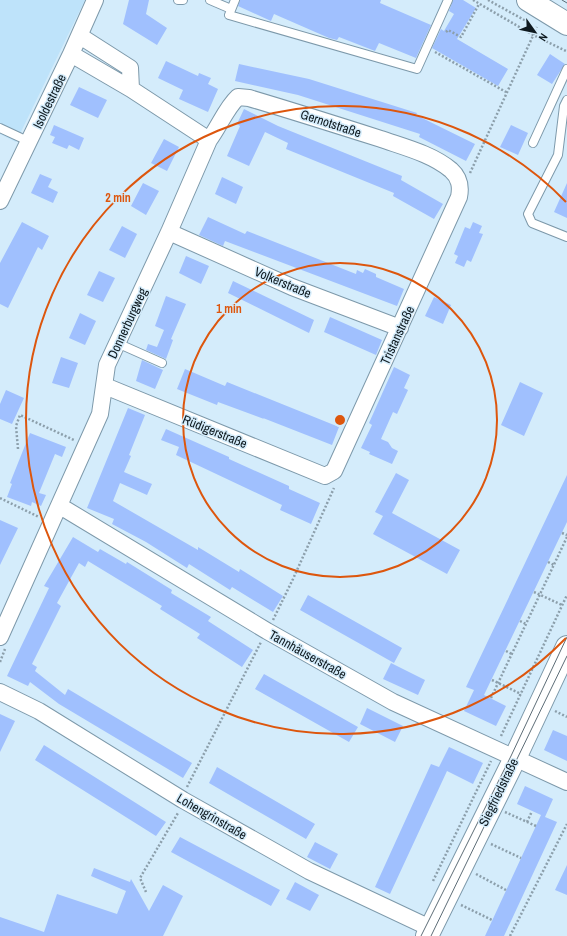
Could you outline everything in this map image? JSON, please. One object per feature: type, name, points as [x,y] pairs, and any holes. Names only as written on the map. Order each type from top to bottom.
[{"type":"street","name":"Isoldestraße","points":[[0,200],[30,142],[72,54],[95,0]]},
{"type":"street","points":[[528,0],[567,24]]},
{"type":"street","points":[[80,36],[130,68],[131,89]]},
{"type":"street","points":[[72,54],[131,89],[209,140]]},
{"type":"street","name":"Gernotstraße","points":[[209,140],[218,128],[231,103],[238,97],[250,98],[408,149],[436,160],[451,170],[457,178],[464,183]]},
{"type":"street","name":"Donnerburgweg","points":[[0,637],[100,414],[107,365],[169,232],[209,140]]},
{"type":"street","name":"Tristanstraße","points":[[330,482],[454,210],[464,183]]},
{"type":"street","name":"Volkerstraße","points":[[169,232],[292,287],[400,328]]},
{"type":"street","name":"Rüdigerstraße","points":[[105,386],[330,482]]},
{"type":"street","name":"Tannhäuserstraße","points":[[60,506],[267,631],[393,702],[497,745],[515,758],[567,782]]},
{"type":"street","name":"Siegfriedstraße","points":[[429,932],[515,758],[567,646]]},
{"type":"street","name":"Lohengrinstraße","points":[[0,692],[39,711],[184,800],[309,871],[429,932]]},
{"type":"lane","points":[[178,0],[183,0]]},
{"type":"lane","points":[[210,0],[231,9]]},
{"type":"lane","points":[[235,0],[229,15],[417,69],[448,0]]},
{"type":"lane","points":[[533,143],[567,69]]},
{"type":"lane","points":[[567,100],[564,106],[558,154],[528,214],[532,223],[567,237]]},
{"type":"lane","points":[[0,128],[30,142]]},
{"type":"lane","points":[[117,343],[162,364]]},
{"type":"path","points":[[473,0],[533,35],[566,51]]},
{"type":"path","points":[[444,35],[448,30],[461,37],[480,4]]},
{"type":"path","points":[[464,183],[537,27]]},
{"type":"path","points":[[438,46],[435,52],[506,92]]},
{"type":"path","points":[[18,449],[16,426],[20,416],[87,445]]},
{"type":"path","points":[[270,624],[293,579],[330,482]]},
{"type":"path","points":[[0,498],[42,518]]},
{"type":"path","points":[[490,698],[567,536],[562,533]]},
{"type":"path","points":[[548,562],[554,565]]},
{"type":"path","points":[[534,592],[562,605]]},
{"type":"path","points":[[432,884],[567,595]]},
{"type":"path","points":[[520,621],[526,624]]},
{"type":"path","points":[[184,793],[264,637]]},
{"type":"path","points":[[506,651],[512,654]]},
{"type":"path","points":[[492,680],[521,694]]},
{"type":"path","points":[[552,710],[567,717]]},
{"type":"path","points":[[146,892],[140,878],[181,808]]},
{"type":"path","points":[[501,810],[536,826]]},
{"type":"path","points":[[527,822],[532,811]]},
{"type":"path","points":[[510,936],[567,824]]},
{"type":"path","points":[[489,842],[521,858]]},
{"type":"path","points":[[471,872],[506,890]]},
{"type":"path","points":[[456,902],[492,920]]},
{"type":"shaded area","points":[[0,0],[85,0],[16,142],[0,134]]},
{"type":"building","points":[[129,0],[149,0],[146,14],[167,28],[157,45],[123,24]]},
{"type":"building","points":[[240,0],[381,0],[380,3],[431,25],[416,58],[379,43],[375,51],[339,37],[337,40],[329,38],[274,14],[271,21],[238,6]]},
{"type":"building","points":[[453,0],[463,0],[476,8],[457,39],[508,69],[498,86],[432,48],[441,29],[444,31],[454,14],[449,11]]},
{"type":"building","points":[[550,54],[565,64],[552,84],[537,75]]},
{"type":"building","points":[[166,61],[198,76],[199,73],[211,78],[208,84],[218,89],[208,112],[179,99],[183,90],[158,78]]},
{"type":"building","points":[[239,64],[309,79],[417,113],[416,115],[475,144],[466,161],[419,137],[420,134],[298,95],[235,81]]},
{"type":"building","points":[[79,87],[107,100],[98,118],[70,105]]},
{"type":"building","points":[[244,109],[278,126],[402,176],[401,180],[443,204],[434,219],[393,196],[394,193],[286,149],[288,143],[265,132],[249,166],[227,156],[240,126],[237,124]]},
{"type":"building","points":[[54,125],[84,138],[79,150],[69,145],[67,149],[52,143],[55,137],[50,135]]},
{"type":"building","points":[[511,125],[528,133],[518,155],[500,147]]},
{"type":"building","points":[[164,139],[179,147],[167,171],[151,163]]},
{"type":"building","points":[[40,174],[52,179],[48,187],[58,192],[53,203],[31,193]]},
{"type":"building","points":[[222,177],[243,187],[236,204],[215,194]]},
{"type":"building","points":[[143,183],[159,191],[146,215],[131,206]]},
{"type":"building","points":[[567,183],[567,218],[554,212]]},
{"type":"building","points":[[208,217],[245,234],[247,231],[356,274],[357,270],[363,273],[365,269],[376,274],[376,277],[404,289],[397,306],[225,241],[223,246],[199,235]]},
{"type":"building","points":[[22,222],[49,236],[42,250],[38,247],[8,308],[0,304],[0,263]]},
{"type":"building","points":[[473,222],[482,226],[479,233],[483,234],[471,262],[467,260],[464,267],[455,263],[458,256],[454,254],[465,227],[470,229]]},
{"type":"building","points":[[122,226],[137,234],[125,258],[109,250]]},
{"type":"building","points":[[186,256],[209,266],[201,284],[179,273]]},
{"type":"building","points":[[99,271],[115,278],[103,302],[87,295]]},
{"type":"building","points":[[233,281],[314,320],[309,333],[228,293]]},
{"type":"building","points":[[166,296],[186,304],[171,339],[173,340],[166,359],[146,350],[148,344],[157,347],[164,330],[155,326]]},
{"type":"building","points":[[434,297],[451,305],[443,324],[425,316]]},
{"type":"building","points":[[80,313],[96,321],[85,345],[69,338]]},
{"type":"building","points":[[330,317],[382,340],[376,355],[324,332]]},
{"type":"building","points":[[61,357],[78,363],[69,388],[52,383]]},
{"type":"building","points":[[142,360],[163,370],[155,389],[136,381]]},
{"type":"building","points":[[394,367],[410,375],[404,388],[408,390],[397,414],[393,412],[381,439],[388,442],[392,448],[398,451],[392,464],[369,454],[370,452],[361,448],[372,425],[369,423]]},
{"type":"building","points":[[185,369],[225,386],[227,382],[339,427],[332,445],[263,418],[264,419],[218,402],[217,405],[177,389]]},
{"type":"building","points":[[520,382],[543,393],[524,436],[501,425]]},
{"type":"building","points":[[6,390],[24,398],[12,424],[0,419],[0,404]]},
{"type":"building","points":[[128,408],[145,415],[124,472],[152,484],[147,495],[120,483],[113,501],[198,550],[198,547],[239,572],[240,569],[283,596],[273,612],[232,587],[230,590],[189,564],[187,568],[146,542],[112,524],[114,519],[87,508]]},
{"type":"building","points":[[166,429],[229,457],[229,459],[289,486],[289,489],[320,503],[311,524],[280,510],[282,505],[176,455],[179,447],[161,440]]},
{"type":"building","points":[[30,433],[66,447],[62,457],[55,454],[39,493],[46,495],[41,506],[32,502],[31,506],[7,497],[12,484],[10,483]]},
{"type":"building","points":[[396,473],[409,480],[392,513],[460,550],[447,574],[373,534],[383,516],[375,512]]},
{"type":"building","points":[[567,475],[567,522],[484,695],[506,706],[496,726],[464,711],[474,690],[466,687]]},
{"type":"building","points":[[0,520],[18,528],[0,565]]},
{"type":"building","points":[[73,537],[98,552],[100,549],[126,564],[127,562],[172,590],[171,593],[211,617],[208,621],[253,650],[242,667],[197,638],[200,634],[160,609],[162,606],[88,561],[85,567],[79,563],[57,603],[61,606],[32,664],[37,667],[35,671],[65,695],[68,689],[192,763],[183,778],[59,704],[30,682],[28,686],[7,676],[49,588],[44,586]]},
{"type":"building","points":[[308,595],[402,648],[394,663],[300,610]]},
{"type":"building","points":[[391,663],[425,680],[418,695],[383,679]]},
{"type":"building","points":[[264,674],[358,727],[349,742],[255,689]]},
{"type":"building","points":[[367,708],[403,726],[395,742],[360,724]]},
{"type":"building","points":[[0,714],[15,721],[0,752]]},
{"type":"building","points":[[553,730],[567,736],[567,761],[544,750]]},
{"type":"building","points":[[44,745],[166,822],[156,836],[35,760]]},
{"type":"building","points":[[449,747],[483,763],[473,784],[447,771],[390,894],[375,887],[431,764],[439,767]]},
{"type":"building","points":[[217,767],[315,824],[306,839],[209,783]]},
{"type":"building","points":[[525,786],[553,799],[545,817],[557,822],[504,936],[485,936],[541,815],[517,804]]},
{"type":"building","points":[[180,837],[280,890],[271,906],[171,852]]},
{"type":"building","points":[[315,842],[338,854],[330,869],[307,857]]},
{"type":"building","points":[[567,865],[567,895],[555,890]]},
{"type":"building","points":[[94,868],[130,882],[131,879],[149,911],[163,885],[183,896],[163,936],[0,936],[0,917],[44,932],[57,894],[117,914],[126,891],[91,876]]},
{"type":"building","points":[[295,882],[319,895],[310,911],[286,899]]},
{"type":"tram line","points":[[562,0],[567,3]]},
{"type":"tram line","points":[[421,936],[511,756],[567,637]]},
{"type":"tram line","points":[[431,936],[567,656]]}]
